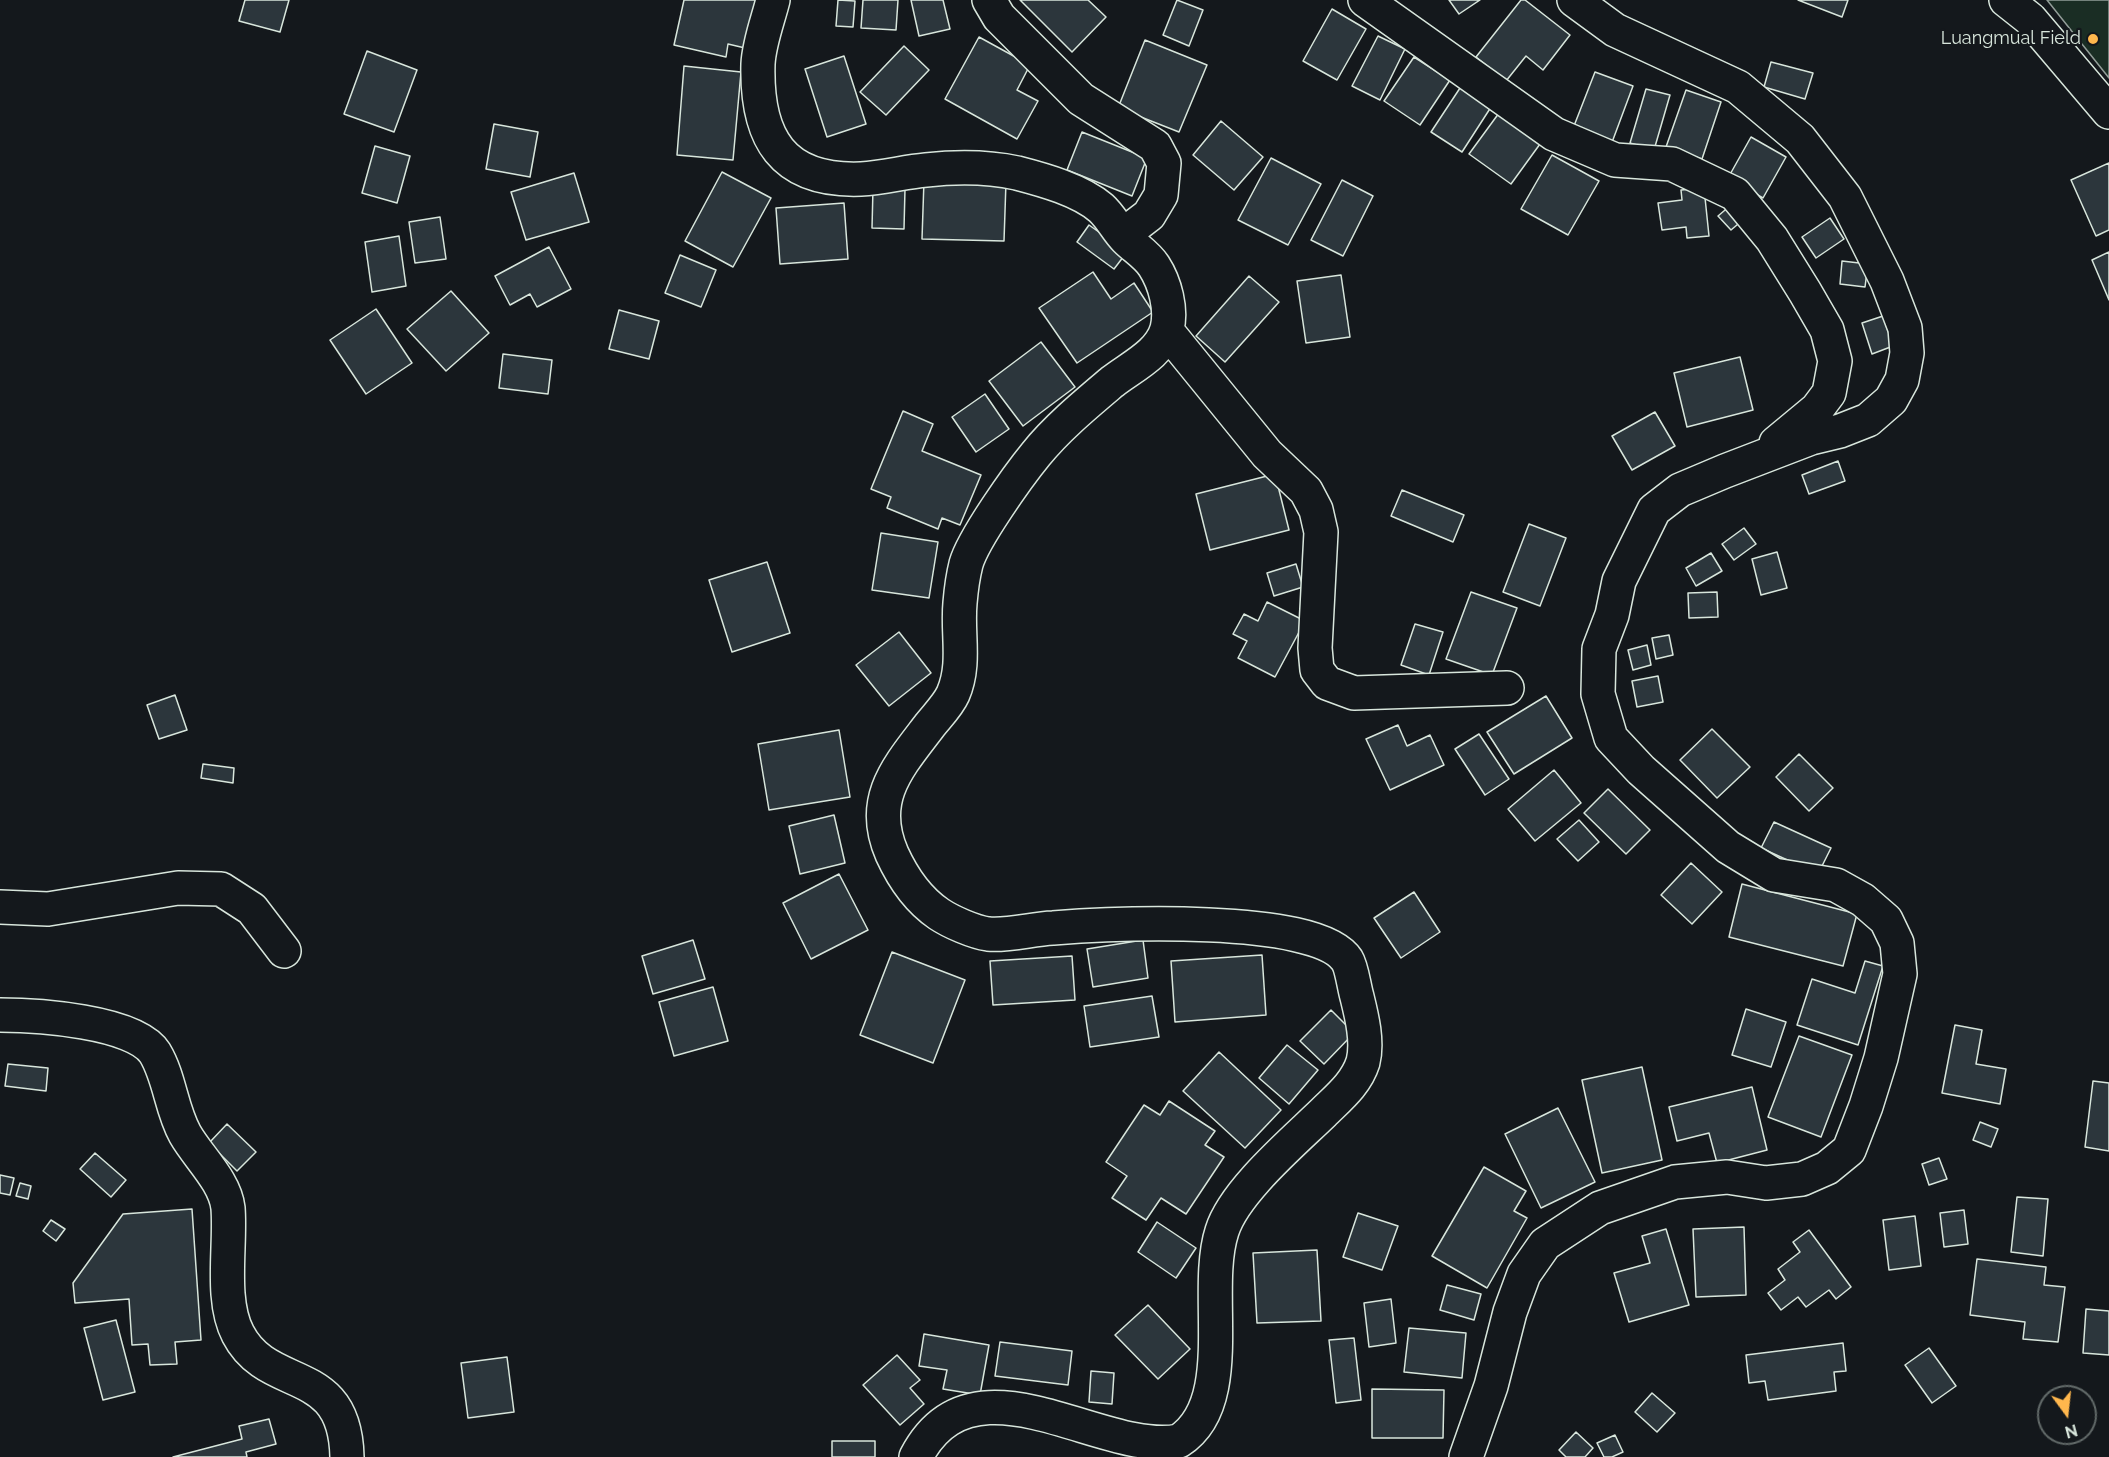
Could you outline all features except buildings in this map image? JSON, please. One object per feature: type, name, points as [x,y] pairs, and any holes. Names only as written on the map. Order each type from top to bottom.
[{"type":"street","points":[[773,0],[758,59],[768,136],[784,160],[809,174],[858,180],[925,170],[1012,172],[1063,187],[1101,207],[1123,235],[1153,262],[1166,294],[1167,332],[1159,346],[1116,379],[1038,450],[967,559],[959,610],[962,663],[956,685],[952,696],[896,769],[885,796],[883,822],[888,846],[907,885],[942,916],[986,934],[1151,922],[1242,927],[1296,936],[1327,945],[1346,958],[1361,1014],[1364,1038],[1363,1061],[1351,1086],[1246,1191],[1225,1221],[1215,1254],[1214,1385],[1202,1417],[1179,1441],[1144,1454],[1100,1445],[1017,1419],[978,1414],[958,1419],[934,1430],[916,1457]]},
{"type":"street","points":[[989,0],[999,17],[1081,99],[1155,146],[1164,163],[1161,195],[1149,214],[1123,235]]},
{"type":"street","points":[[1365,0],[1554,134],[1615,160],[1672,164],[1735,194],[1772,239],[1805,292],[1827,330],[1835,361],[1829,393],[1817,409],[1761,456]]},
{"type":"street","points":[[1466,1457],[1491,1386],[1510,1312],[1524,1274],[1545,1244],[1600,1208],[1675,1182],[1727,1177],[1766,1183],[1802,1179],[1827,1168],[1849,1150],[1881,1058],[1899,974],[1897,943],[1886,920],[1863,900],[1836,885],[1774,875],[1728,847],[1641,770],[1611,738],[1598,694],[1599,649],[1612,615],[1619,581],[1654,510],[1680,490],[1761,456],[1868,420],[1891,400],[1902,380],[1907,353],[1905,328],[1887,281],[1845,197],[1800,140],[1738,87],[1615,30],[1574,0]]},
{"type":"street","points":[[2007,0],[2030,19],[2109,112]]},
{"type":"street","points":[[1167,332],[1267,454],[1306,491],[1316,510],[1321,532],[1315,648],[1317,670],[1327,683],[1354,693],[1507,688]]},
{"type":"street","points":[[0,907],[48,909],[178,888],[221,889],[252,909],[284,951]]},
{"type":"street","points":[[0,1015],[39,1015],[87,1023],[135,1036],[153,1051],[165,1073],[183,1130],[196,1154],[214,1176],[227,1204],[230,1244],[226,1276],[237,1332],[251,1354],[285,1374],[310,1384],[333,1404],[346,1433],[347,1457]]},
{"type":"green space","name":"Luangmual Field","points":[[2047,0],[2109,0],[2109,78]]},
{"type":"place","name":"Luangmual Field","points":[[2093,39]]}]
